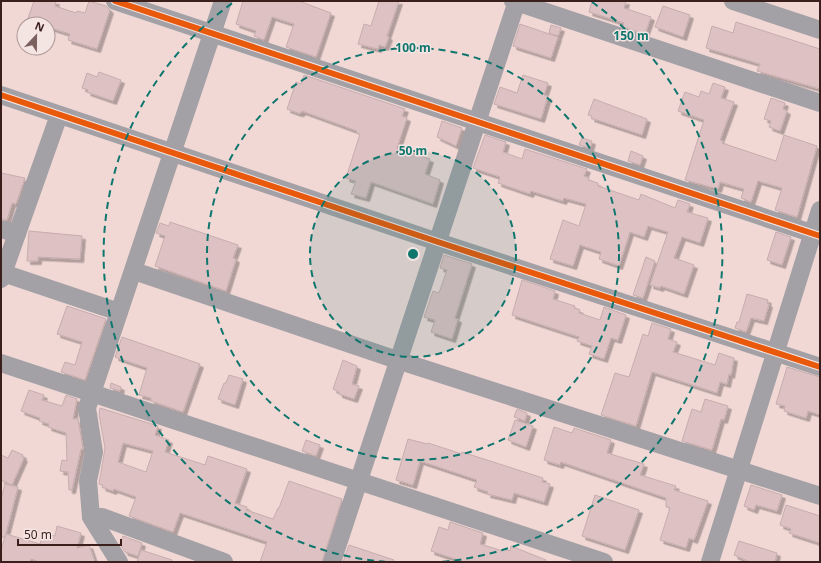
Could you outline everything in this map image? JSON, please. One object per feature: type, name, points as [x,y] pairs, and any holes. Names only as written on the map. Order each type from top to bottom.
[{"type":"street","points":[[115,1],[816,235]]},
{"type":"street","points":[[119,562],[91,518],[88,482],[94,452],[87,408],[223,1]]},
{"type":"street","points":[[332,562],[400,361],[516,1],[820,103]]},
{"type":"street","points":[[733,1],[820,30]]},
{"type":"street","points":[[1,95],[438,242],[820,367]]},
{"type":"street","points":[[59,115],[9,231],[2,276],[119,312]]},
{"type":"street","points":[[710,562],[774,353],[816,235],[820,210]]},
{"type":"street","points":[[134,271],[400,361],[820,496]]},
{"type":"street","points":[[1,363],[604,562]]},
{"type":"street","points":[[91,518],[102,517],[224,562]]},
{"type":"building","points":[[34,1],[56,1],[55,6],[76,13],[77,11],[85,13],[89,1],[106,6],[110,10],[97,49],[68,40],[70,34],[56,30],[56,16],[29,16]]},
{"type":"building","points":[[243,1],[299,1],[331,13],[316,57],[286,47],[294,24],[272,17],[264,40],[254,36],[256,31],[236,24]]},
{"type":"building","points":[[379,1],[399,1],[387,36],[389,37],[385,47],[379,45],[378,49],[358,44],[364,24],[371,26]]},
{"type":"building","points":[[592,1],[626,1],[624,8],[651,17],[645,34],[623,27],[624,23],[589,12]]},
{"type":"building","points":[[663,6],[690,15],[683,37],[655,27]]},
{"type":"building","points":[[736,22],[820,49],[820,89],[757,71],[760,64],[706,48],[712,26],[733,33]]},
{"type":"building","points":[[520,24],[558,37],[551,58],[513,46]]},
{"type":"building","points":[[551,25],[561,28],[558,36],[549,33]]},
{"type":"building","points":[[99,72],[121,80],[113,101],[87,92],[88,90],[82,88],[87,73],[97,77]]},
{"type":"building","points":[[304,75],[405,109],[402,116],[407,118],[397,148],[430,159],[425,174],[440,180],[433,204],[371,182],[366,198],[351,194],[356,181],[346,178],[360,134],[357,133],[357,131],[302,111],[301,113],[298,113],[287,109],[296,82],[301,84]]},
{"type":"building","points":[[523,75],[548,83],[544,95],[548,96],[541,119],[494,104],[500,87],[517,93]]},
{"type":"building","points":[[713,83],[725,87],[721,98],[734,102],[720,140],[723,141],[722,143],[776,161],[784,135],[817,146],[797,217],[775,210],[782,188],[758,181],[751,202],[741,198],[744,189],[720,182],[718,189],[685,180],[704,120],[678,111],[685,92],[699,97],[701,91],[709,94]]},
{"type":"building","points":[[771,98],[785,103],[783,109],[787,111],[780,131],[769,127],[771,121],[764,119]]},
{"type":"building","points":[[594,99],[647,119],[642,135],[591,118],[592,116],[588,115]]},
{"type":"building","points":[[442,121],[462,128],[456,146],[437,137]]},
{"type":"building","points":[[485,135],[506,142],[503,152],[522,159],[525,149],[587,169],[584,176],[589,178],[588,180],[598,183],[598,186],[639,200],[641,194],[675,208],[678,200],[690,204],[687,212],[708,218],[700,243],[682,237],[674,258],[694,265],[684,294],[661,286],[660,288],[650,285],[668,232],[648,226],[644,237],[630,232],[619,266],[599,259],[601,252],[580,245],[573,266],[550,259],[563,220],[579,226],[586,204],[564,198],[563,201],[531,191],[530,194],[498,183],[500,177],[473,168]]},
{"type":"building","points":[[582,138],[592,141],[590,148],[579,145]]},
{"type":"building","points":[[631,151],[643,156],[640,165],[628,161]]},
{"type":"building","points":[[1,173],[25,178],[16,204],[12,203],[7,220],[1,219]]},
{"type":"building","points":[[170,222],[238,245],[233,258],[236,259],[226,291],[155,266],[165,236],[156,233],[160,223],[169,226]]},
{"type":"building","points":[[29,231],[82,236],[80,259],[38,257],[38,261],[27,261]]},
{"type":"building","points":[[776,232],[791,237],[782,265],[767,260]]},
{"type":"building","points":[[444,255],[472,264],[455,318],[458,319],[452,339],[431,332],[435,320],[424,317],[433,291],[439,293],[447,270],[440,268]]},
{"type":"building","points":[[646,257],[655,261],[643,298],[633,295]]},
{"type":"building","points":[[522,280],[555,291],[553,299],[575,306],[574,308],[580,310],[579,313],[600,320],[604,307],[626,315],[618,340],[611,338],[604,359],[589,354],[592,346],[577,341],[579,337],[512,315]]},
{"type":"building","points":[[747,294],[768,300],[767,303],[769,304],[764,321],[751,318],[746,332],[735,328],[737,322],[739,322]]},
{"type":"building","points":[[67,306],[106,319],[85,380],[61,372],[65,362],[75,365],[82,342],[57,334]]},
{"type":"building","points":[[652,323],[671,329],[668,339],[677,342],[673,352],[715,365],[719,353],[734,358],[731,375],[729,374],[727,384],[720,382],[717,393],[652,372],[636,426],[601,415],[615,373],[629,377],[643,334],[648,336]]},
{"type":"building","points":[[122,337],[200,364],[183,412],[151,401],[151,398],[139,395],[147,368],[115,357]]},
{"type":"building","points":[[343,360],[357,366],[352,384],[359,386],[354,399],[339,394],[339,392],[333,389]]},
{"type":"building","points":[[787,367],[820,377],[820,415],[808,411],[806,418],[784,411],[785,406],[776,404]]},
{"type":"building","points":[[229,375],[243,379],[235,405],[218,399],[224,383],[226,383]]},
{"type":"building","points":[[111,383],[121,387],[120,391],[110,388]]},
{"type":"building","points":[[29,390],[44,395],[42,400],[62,406],[66,395],[77,399],[73,419],[78,419],[83,449],[81,449],[72,490],[69,490],[68,472],[60,471],[62,460],[67,461],[66,433],[48,427],[49,424],[39,421],[40,418],[21,411]]},
{"type":"building","points":[[705,399],[728,406],[724,420],[721,419],[712,450],[682,441],[692,409],[701,412]]},
{"type":"building","points":[[100,408],[158,426],[155,435],[169,440],[165,452],[205,465],[208,456],[247,469],[235,503],[247,507],[246,510],[273,519],[279,508],[289,481],[342,499],[322,562],[260,562],[267,542],[180,513],[173,532],[129,516],[136,497],[114,489],[113,491],[102,487],[103,485],[99,484],[105,448],[99,414]],"holes":[[[123,443],[153,451],[146,472],[118,462]]]},
{"type":"building","points":[[517,409],[527,413],[525,421],[514,417]]},
{"type":"building","points":[[515,420],[533,426],[526,447],[508,440]]},
{"type":"building","points":[[554,427],[572,433],[574,428],[611,440],[607,453],[644,464],[640,475],[676,486],[674,490],[708,501],[694,540],[689,538],[686,548],[660,540],[670,508],[666,507],[666,498],[561,462],[560,465],[544,460]]},
{"type":"building","points":[[408,439],[428,443],[462,454],[462,452],[543,478],[542,482],[550,484],[544,502],[514,493],[512,500],[487,494],[488,492],[474,487],[477,480],[420,461],[413,485],[396,480]]},
{"type":"building","points":[[306,440],[320,445],[316,456],[302,451]]},
{"type":"building","points":[[12,450],[23,455],[22,457],[24,458],[12,485],[1,480],[1,455],[8,458]]},
{"type":"building","points":[[5,484],[18,487],[5,537],[1,537],[1,499]]},
{"type":"building","points":[[751,485],[782,495],[777,511],[756,505],[754,510],[744,506]]},
{"type":"building","points":[[595,495],[639,510],[625,550],[582,536]]},
{"type":"building","points":[[786,505],[820,516],[820,543],[789,533],[791,529],[780,525]]},
{"type":"building","points":[[450,522],[483,533],[480,544],[503,551],[504,549],[510,551],[511,546],[546,560],[545,562],[464,562],[431,551],[439,527],[448,530]]},
{"type":"building","points":[[57,526],[81,533],[77,548],[89,545],[95,562],[40,562],[31,559],[30,562],[1,562],[1,550],[6,534],[40,544],[43,533],[55,536]]},
{"type":"building","points":[[123,536],[142,543],[138,556],[125,552],[120,544]]},
{"type":"building","points":[[739,541],[777,553],[775,562],[750,562],[734,555]]},
{"type":"building","points":[[349,545],[394,560],[393,562],[343,562]]},
{"type":"building","points":[[141,550],[172,560],[172,562],[137,562]]},
{"type":"cycle path","points":[[115,1],[820,236]]},
{"type":"cycle path","points":[[1,95],[438,242],[820,367]]}]
